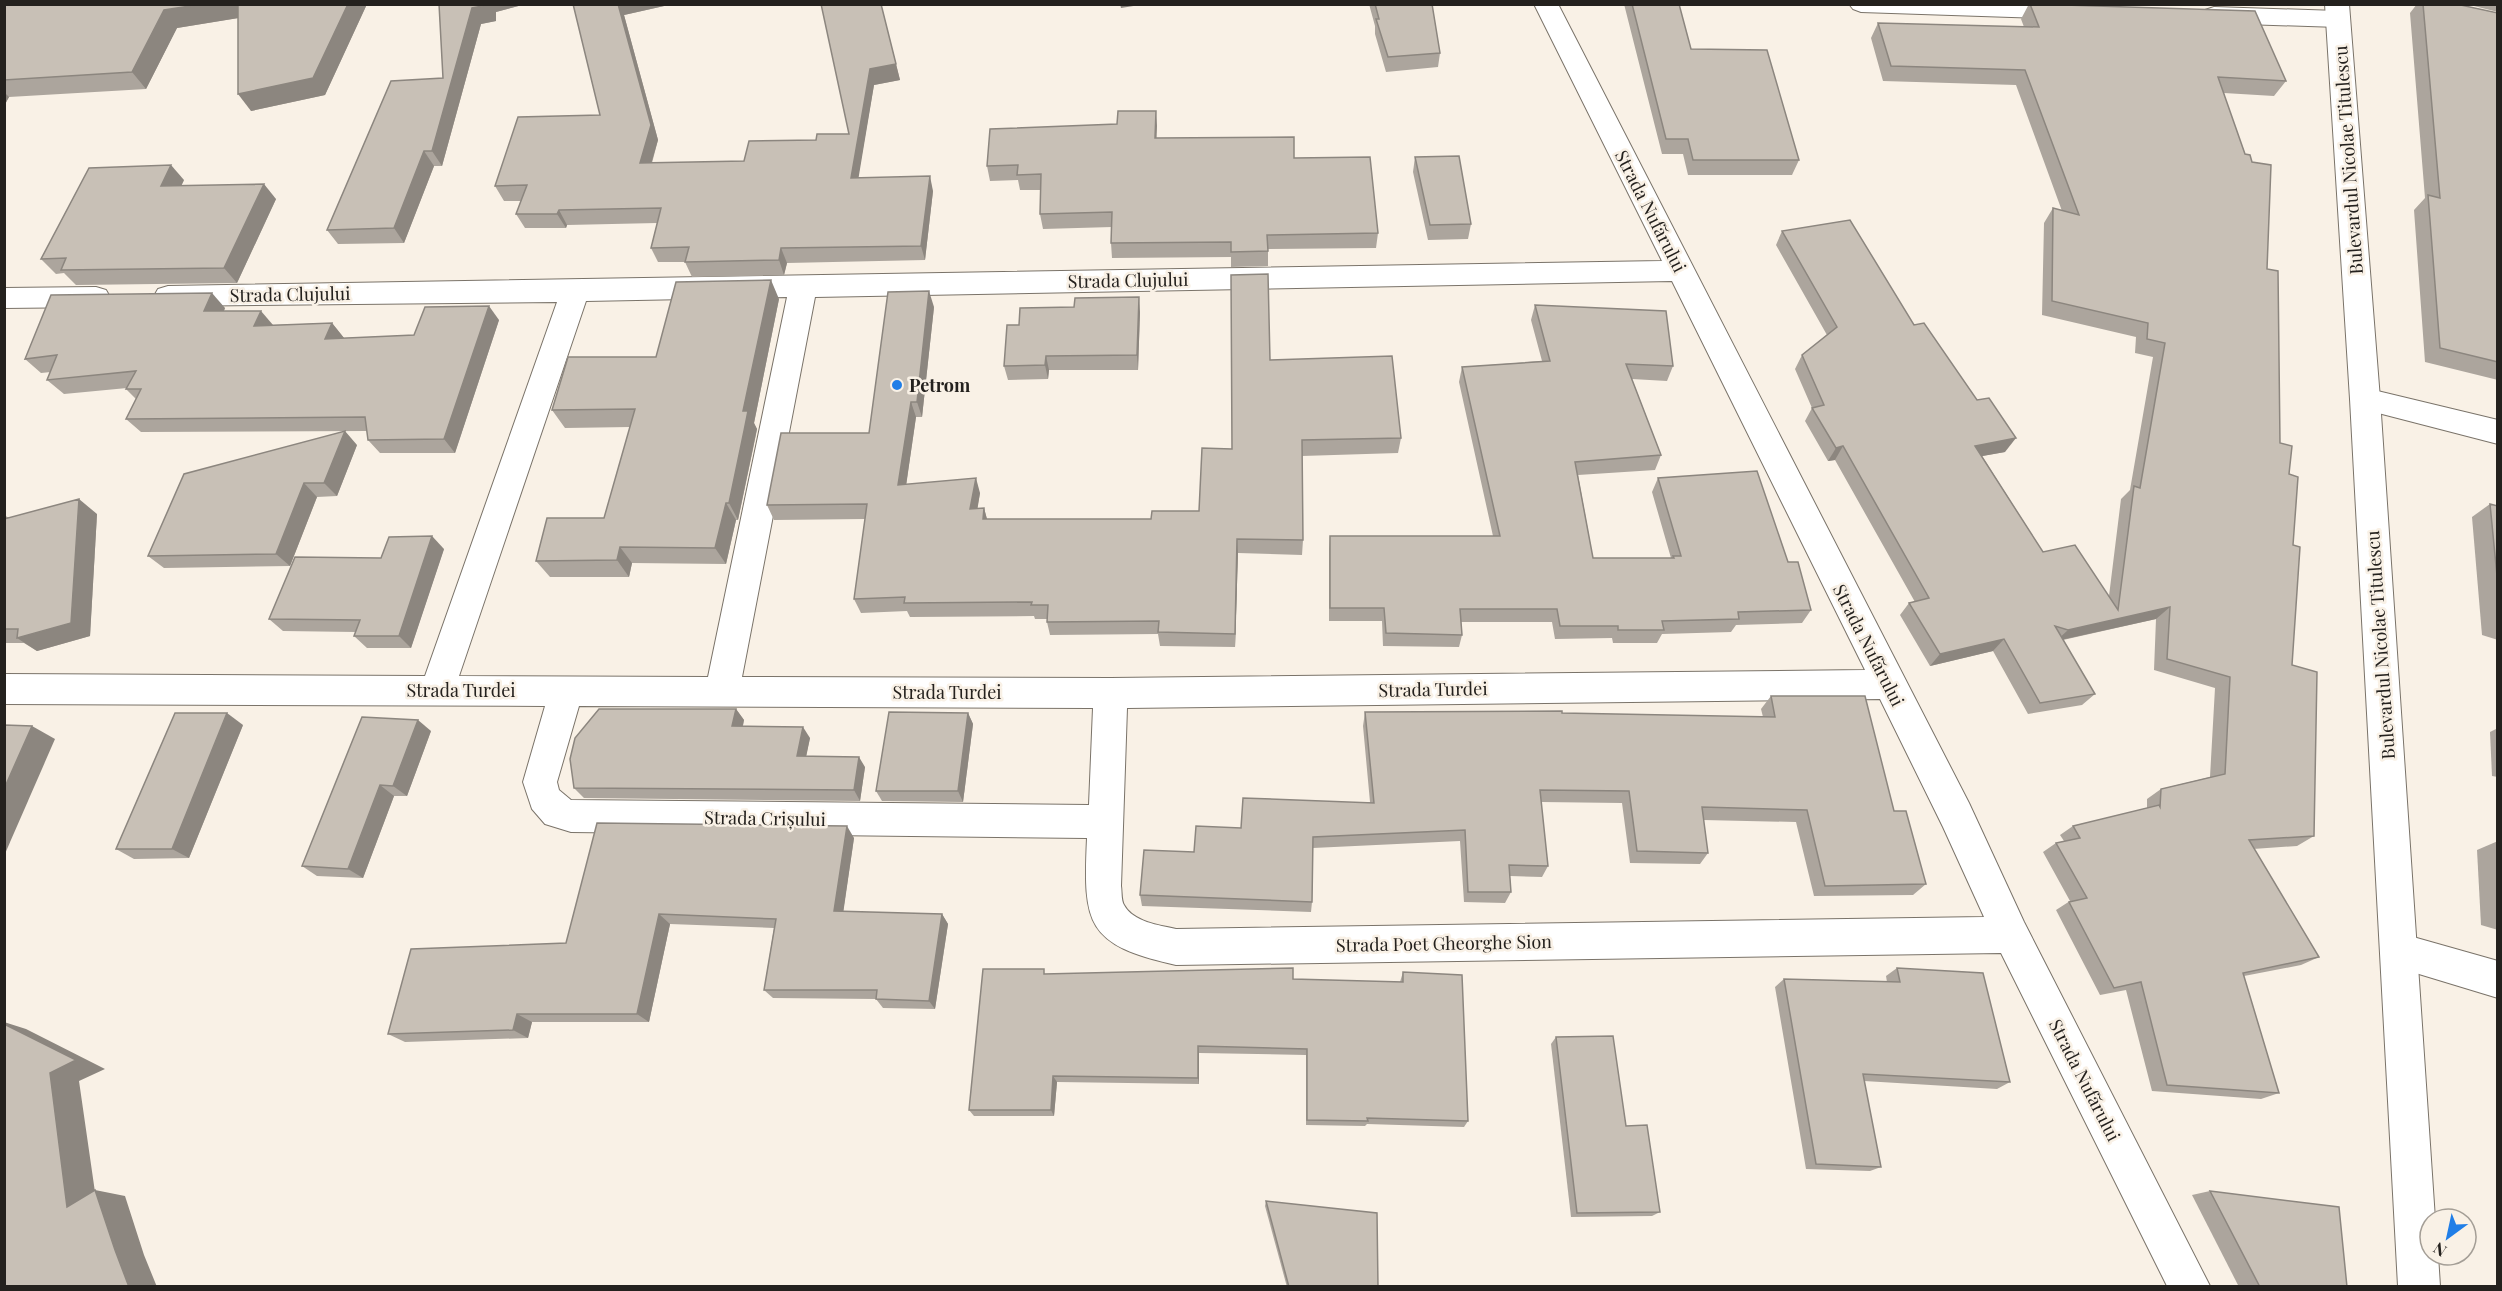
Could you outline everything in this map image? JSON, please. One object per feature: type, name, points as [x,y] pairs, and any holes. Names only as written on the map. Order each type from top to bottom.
[{"type":"street","name":"Strada Nufărului","points":[[1546,4],[1956,815],[2011,934],[2189,1287]]},
{"type":"street","points":[[1861,4],[2100,12]]},
{"type":"street","points":[[2195,15],[2337,12]]},
{"type":"street","name":"Bulevardul Nicolae Titulescu","points":[[2337,12],[2365,399],[2419,1287]]},
{"type":"street","name":"Strada Clujului","points":[[4,298],[575,291],[1681,271]]},
{"type":"street","points":[[722,692],[803,286]]},
{"type":"street","points":[[437,690],[575,291]]},
{"type":"street","points":[[2365,399],[2498,432]]},
{"type":"street","name":"Strada Turdei","points":[[4,689],[1111,693],[1889,684]]},
{"type":"street","name":"Strada Crișului","points":[[566,691],[540,782],[544,798],[557,812],[571,816],[1105,822]]},
{"type":"street","name":"Strada Poet Gheorghe Sion","points":[[1111,693],[1103,886],[1107,911],[1124,930],[1146,941],[1176,947],[2011,934]]},
{"type":"street","points":[[2399,951],[2498,980]]},
{"type":"building","points":[[4,4],[203,4],[164,10],[132,72],[4,80]]},
{"type":"building","points":[[238,4],[348,4],[313,78],[238,94]]},
{"type":"building","points":[[439,4],[488,5],[472,8],[432,151],[424,151],[394,228],[327,230],[391,81],[443,78]]},
{"type":"building","points":[[573,4],[618,4],[651,125],[640,163],[744,161],[749,141],[816,140],[817,134],[849,134],[821,4],[881,4],[896,64],[870,69],[851,178],[930,176],[921,246],[781,248],[779,260],[685,262],[689,247],[651,248],[661,208],[559,210],[557,214],[516,214],[527,185],[495,186],[518,117],[600,115]]},
{"type":"building","points":[[1375,4],[1432,4],[1440,53],[1388,57],[1376,19],[1379,19]]},
{"type":"building","points":[[1632,4],[1679,4],[1691,49],[1767,50],[1799,160],[1693,160],[1688,139],[1666,139]]},
{"type":"building","points":[[2030,4],[2255,11],[2286,81],[2218,77],[2245,154],[2250,155],[2252,162],[2271,165],[2267,269],[2278,271],[2280,443],[2292,446],[2289,474],[2298,477],[2293,545],[2300,547],[2292,665],[2317,672],[2314,836],[2249,840],[2319,957],[2243,973],[2279,1093],[2167,1085],[2141,982],[2114,988],[2069,902],[2087,898],[2056,843],[2080,838],[2073,826],[2159,805],[2160,807],[2161,789],[2225,774],[2230,677],[2167,659],[2170,607],[2068,630],[2055,626],[2095,694],[2040,703],[2004,639],[1940,654],[1909,603],[1929,598],[1843,446],[1836,448],[1812,408],[1824,405],[1802,355],[1837,327],[1782,231],[1850,220],[1914,325],[1924,323],[1977,400],[1989,398],[2016,438],[1975,446],[2043,552],[2075,545],[2118,610],[2134,486],[2140,488],[2165,343],[2147,339],[2148,323],[2052,301],[2053,208],[2079,215],[2025,70],[1891,66],[1878,23],[2039,27]]},
{"type":"building","points":[[2423,4],[2456,4],[2498,13],[2498,362],[2440,348],[2428,195],[2440,198]]},
{"type":"building","points":[[1118,111],[1156,111],[1155,138],[1294,137],[1294,158],[1370,157],[1378,233],[1267,235],[1268,251],[1231,252],[1231,242],[1111,243],[1112,212],[1040,214],[1041,174],[1017,175],[1018,165],[987,166],[990,129],[1117,124]]},
{"type":"building","points":[[1459,156],[1471,224],[1430,225],[1415,157]]},
{"type":"building","points":[[171,165],[161,186],[264,184],[224,268],[61,270],[66,258],[41,259],[89,168]]},
{"type":"building","points":[[1268,274],[1270,360],[1392,356],[1401,438],[1302,440],[1303,540],[1237,539],[1235,634],[1158,632],[1159,621],[1047,622],[1048,605],[1031,605],[1032,602],[904,603],[905,597],[854,599],[867,504],[767,505],[781,433],[869,433],[888,292],[929,291],[917,402],[911,402],[898,485],[976,478],[970,509],[984,508],[983,519],[1151,519],[1152,511],[1199,511],[1202,448],[1232,449],[1231,275]]},
{"type":"building","points":[[771,280],[743,411],[748,411],[729,503],[726,503],[715,548],[620,547],[617,560],[536,561],[547,518],[604,518],[635,409],[552,410],[568,357],[656,357],[676,282]]},
{"type":"building","points":[[212,293],[204,311],[261,311],[254,326],[332,323],[325,339],[414,335],[425,307],[489,306],[444,439],[368,440],[365,417],[126,419],[141,389],[126,389],[136,371],[47,380],[57,355],[25,359],[51,295]]},
{"type":"building","points":[[1139,297],[1137,355],[1046,356],[1045,365],[1004,366],[1007,325],[1019,325],[1020,308],[1074,307],[1075,298]]},
{"type":"building","points":[[1535,305],[1666,311],[1673,366],[1626,364],[1661,455],[1575,462],[1593,558],[1674,558],[1673,556],[1681,556],[1658,478],[1757,471],[1788,562],[1798,562],[1811,610],[1738,612],[1739,619],[1662,621],[1664,630],[1618,630],[1618,626],[1560,626],[1557,609],[1460,609],[1462,635],[1386,633],[1384,608],[1330,608],[1330,536],[1500,536],[1462,367],[1550,361]]},
{"type":"building","points":[[345,431],[324,483],[304,483],[276,554],[148,556],[184,474]]},
{"type":"building","points":[[79,499],[71,623],[17,638],[18,629],[4,629],[4,519]]},
{"type":"building","points":[[2490,504],[2498,506],[2498,586]]},
{"type":"building","points":[[432,536],[399,636],[354,636],[360,620],[269,619],[295,557],[381,558],[389,537]]},
{"type":"building","points":[[1771,696],[1865,696],[1894,811],[1906,811],[1926,884],[1825,886],[1807,810],[1702,807],[1708,853],[1637,851],[1629,791],[1540,790],[1548,866],[1509,865],[1511,892],[1468,892],[1465,830],[1313,837],[1312,902],[1140,895],[1144,850],[1194,852],[1196,826],[1241,828],[1243,798],[1374,803],[1365,712],[1562,711],[1562,713],[1775,717]]},
{"type":"building","points":[[599,709],[736,709],[732,726],[803,727],[797,756],[859,757],[854,790],[574,788],[570,759],[575,738]]},
{"type":"building","points":[[889,712],[968,713],[958,791],[876,791]]},
{"type":"building","points":[[175,713],[227,713],[172,849],[116,849]]},
{"type":"building","points":[[362,717],[418,720],[393,786],[380,785],[348,869],[302,866]]},
{"type":"building","points":[[4,725],[32,726],[4,789]]},
{"type":"building","points":[[597,823],[847,826],[834,911],[942,914],[929,1001],[876,999],[877,990],[764,990],[776,919],[659,914],[637,1014],[517,1014],[513,1030],[388,1034],[411,949],[566,943]]},
{"type":"building","points":[[1293,968],[1293,979],[1403,982],[1403,972],[1462,975],[1468,1121],[1367,1118],[1368,1121],[1307,1120],[1307,1049],[1198,1046],[1198,1078],[1053,1076],[1051,1110],[969,1110],[983,969],[1044,969],[1044,974]]},
{"type":"building","points":[[1897,968],[1983,973],[2010,1082],[1863,1074],[1881,1167],[1816,1164],[1784,979],[1900,982]]},
{"type":"building","points":[[4,1024],[76,1060],[50,1073],[67,1207],[95,1190],[129,1287],[4,1287]]},
{"type":"building","points":[[1613,1036],[1626,1126],[1647,1125],[1660,1212],[1577,1213],[1556,1037]]},
{"type":"building","points":[[2210,1191],[2339,1207],[2347,1287],[2260,1287]]},
{"type":"building","points":[[1266,1201],[1377,1213],[1378,1287],[1289,1287]]},
{"type":"place","name":"Petrom","points":[[897,385]]}]
